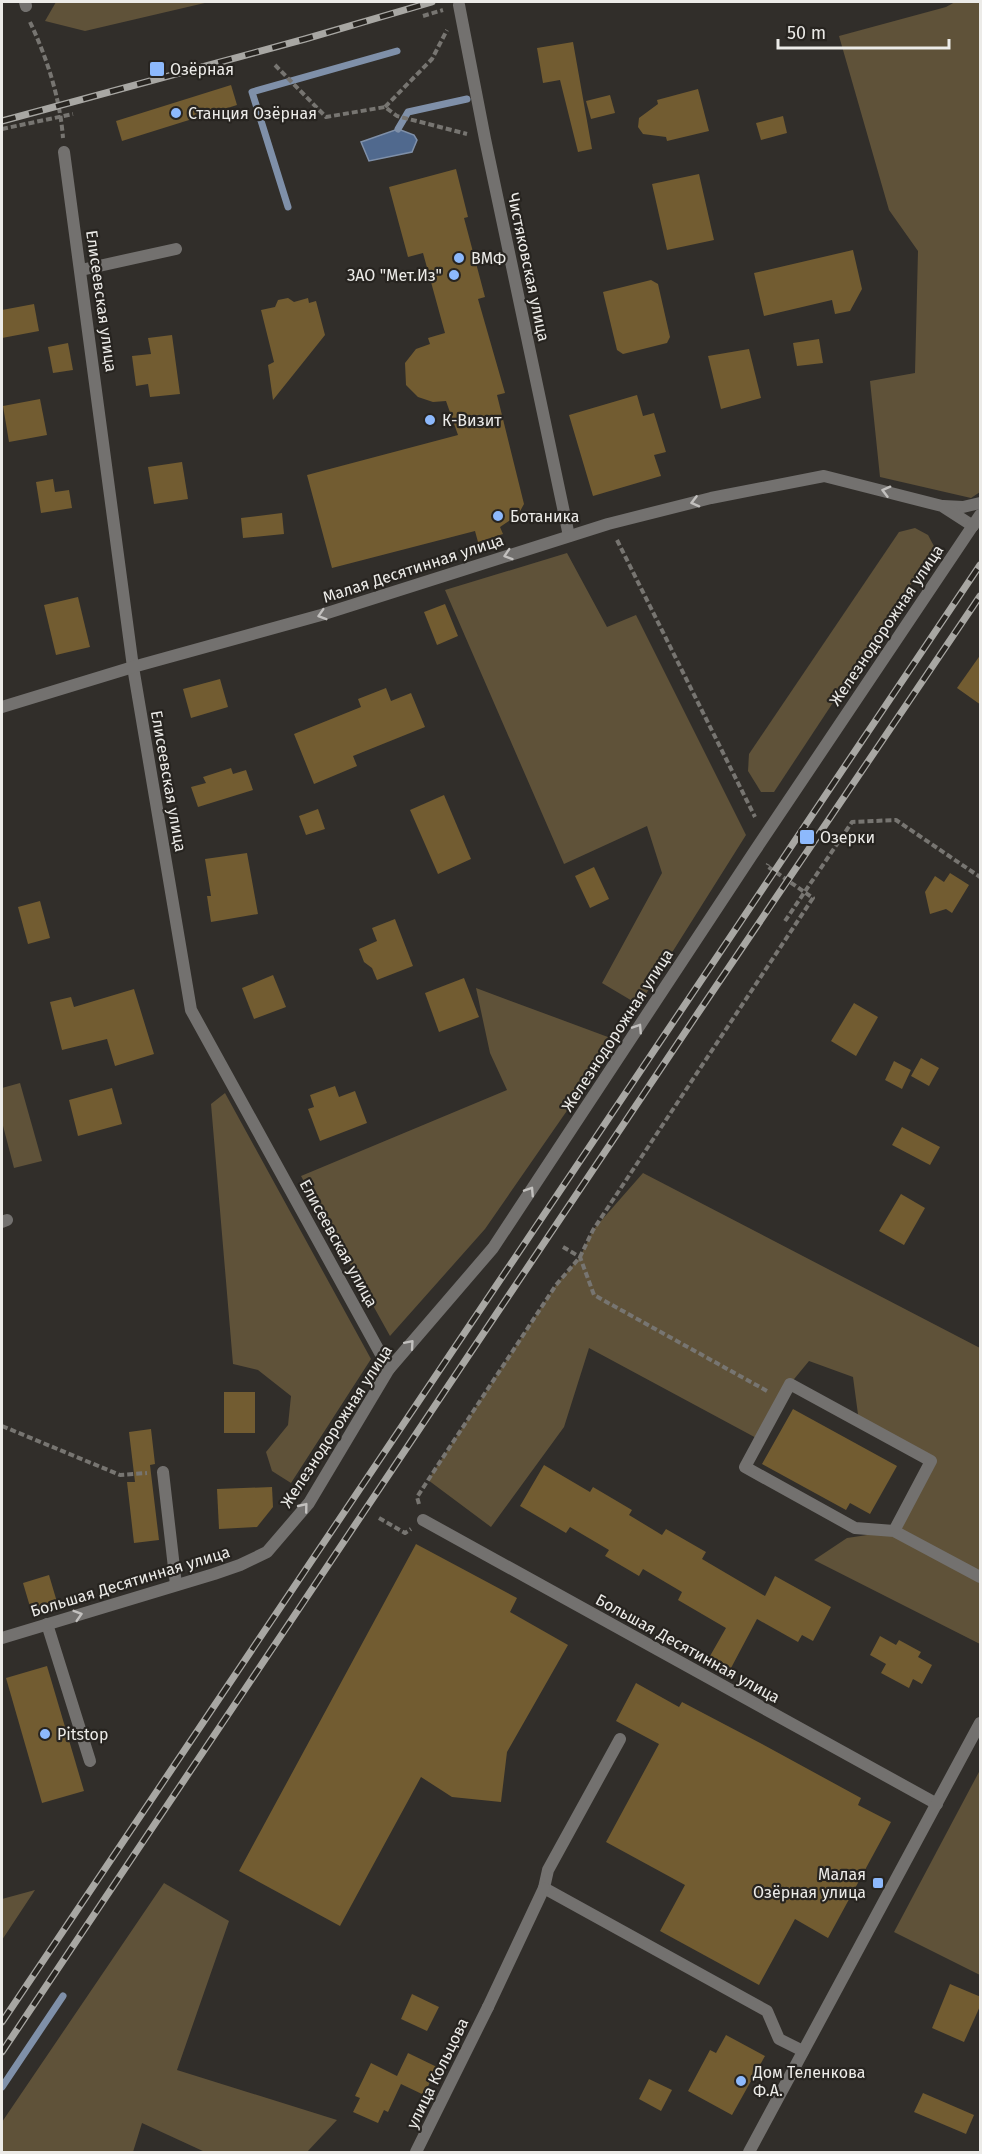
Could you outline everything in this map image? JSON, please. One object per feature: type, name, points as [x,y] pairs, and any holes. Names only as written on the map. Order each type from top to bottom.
[{"type":"street","name":"Чистяковская улица","points":[[459,5],[485,140],[569,536]]},
{"type":"street","name":"Елисеевская улица","points":[[64,152],[133,667],[191,1010],[389,1369]]},
{"type":"street","points":[[81,270],[176,249]]},
{"type":"street","name":"Малая Десятинная улица","points":[[2,706],[321,615],[608,524],[711,498],[824,476],[942,506],[973,526]]},
{"type":"street","points":[[942,506],[963,507],[981,503]]},
{"type":"street","name":"Железнодорожная улица","points":[[267,1552],[309,1503],[389,1369],[493,1248],[752,855],[981,515]]},
{"type":"street","points":[[894,1531],[931,1461],[790,1384],[745,1467],[855,1528],[894,1531],[981,1577]]},
{"type":"street","points":[[163,1472],[176,1585]]},
{"type":"street","name":"Большая Десятинная улица","points":[[423,1520],[937,1804]]},
{"type":"street","name":"Большая Десятинная улица","points":[[2,1638],[240,1565],[267,1552]]},
{"type":"street","points":[[47,1624],[90,1761]]},
{"type":"street","points":[[749,2152],[981,1723]]},
{"type":"street","name":"улица Кольцова","points":[[416,2152],[544,1888],[548,1870],[620,1739]]},
{"type":"street","points":[[544,1888],[767,2011],[779,2039],[804,2051]]},
{"type":"path","points":[[26,4],[40,41],[61,117]]},
{"type":"path","points":[[275,65],[326,117],[385,108],[432,59],[459,5]]},
{"type":"path","points":[[385,108],[397,116],[485,140]]},
{"type":"path","points":[[2,129],[73,114]]},
{"type":"path","points":[[608,524],[756,815],[750,826]]},
{"type":"path","points":[[785,921],[852,822],[896,820],[981,877]]},
{"type":"path","points":[[423,1520],[417,1497],[556,1285],[580,1257],[593,1230],[813,898],[767,866]]},
{"type":"path","points":[[563,1247],[580,1257],[594,1295],[782,1399]]},
{"type":"path","points":[[2,1426],[120,1475],[163,1472]]},
{"type":"path","points":[[379,1518],[405,1533]]},
{"type":"shaded area","points":[[56,2],[209,2],[85,31],[45,21]]},
{"type":"shaded area","points":[[955,2],[980,2],[980,492],[971,498],[880,477],[870,381],[915,373],[918,251],[889,210],[839,36],[946,7]]},
{"type":"shaded area","points":[[915,528],[928,535],[935,548],[774,792],[761,792],[748,771],[749,754],[899,532]]},
{"type":"shaded area","points":[[567,553],[607,627],[636,615],[746,835],[639,1005],[602,983],[662,873],[647,826],[564,864],[445,590]]},
{"type":"shaded area","points":[[476,988],[616,1040],[485,1229],[390,1336],[301,1176],[507,1090],[490,1053]]},
{"type":"shaded area","points":[[20,1083],[42,1161],[14,1168],[2,1122],[2,1088]]},
{"type":"shaded area","points":[[225,1093],[371,1359],[291,1483],[272,1471],[266,1452],[288,1425],[291,1396],[258,1370],[233,1364],[211,1104]]},
{"type":"shaded area","points":[[643,1173],[980,1348],[980,1644],[814,1560],[847,1538],[894,1531],[931,1462],[859,1422],[853,1377],[809,1361],[790,1384],[760,1440],[589,1348],[564,1427],[491,1527],[428,1480],[556,1285],[580,1257],[593,1230]]},
{"type":"shaded area","points":[[980,1770],[980,1975],[894,1932]]},
{"type":"shaded area","points":[[164,1883],[229,1921],[177,2070],[337,2120],[307,2152],[205,2152],[142,2123],[133,2152],[2,2152],[2,2122]]},
{"type":"shaded area","points":[[35,1890],[2,1940],[2,1899]]},
{"type":"water","points":[[398,129],[414,135],[417,140],[412,152],[369,161],[361,142]]},
{"type":"building","points":[[573,42],[592,149],[578,152],[560,80],[543,83],[537,48]]},
{"type":"building","name":"Станция Озёрная","points":[[231,85],[237,105],[122,141],[116,121]]},
{"type":"building","points":[[698,89],[709,131],[667,141],[666,137],[643,134],[638,127],[639,118],[658,104],[657,100]]},
{"type":"building","points":[[610,95],[615,113],[591,119],[586,101]]},
{"type":"building","points":[[783,116],[787,133],[761,140],[756,123]]},
{"type":"building","points":[[456,169],[468,217],[464,218],[485,297],[478,299],[505,393],[497,395],[524,504],[518,515],[500,527],[503,534],[478,542],[475,531],[332,568],[307,475],[458,435],[446,401],[433,402],[418,397],[406,385],[405,363],[416,349],[430,344],[428,338],[445,333],[423,253],[408,257],[389,187]]},
{"type":"building","points":[[699,174],[714,240],[667,250],[652,184]]},
{"type":"building","points":[[853,250],[862,289],[850,311],[835,314],[832,300],[764,316],[754,273]]},
{"type":"building","points":[[651,280],[658,284],[670,337],[667,343],[623,354],[617,350],[603,292]]},
{"type":"building","points":[[288,298],[294,302],[308,298],[309,303],[316,301],[325,335],[273,400],[268,365],[274,362],[261,310],[275,307],[278,300]]},
{"type":"building","points":[[34,304],[39,331],[2,338],[2,310]]},
{"type":"building","points":[[172,335],[180,394],[150,397],[148,384],[136,386],[132,356],[151,354],[148,338]]},
{"type":"building","points":[[819,339],[823,363],[797,366],[793,343]]},
{"type":"building","points":[[68,343],[73,370],[53,373],[48,347]]},
{"type":"building","points":[[749,349],[761,398],[721,409],[708,356]]},
{"type":"building","points":[[637,395],[643,416],[654,413],[666,452],[654,455],[661,476],[593,496],[569,415]]},
{"type":"building","points":[[40,399],[47,435],[9,442],[3,406]]},
{"type":"building","points":[[182,462],[188,499],[154,504],[148,467]]},
{"type":"building","points":[[53,479],[55,492],[69,490],[72,508],[41,513],[36,482]]},
{"type":"building","points":[[282,513],[284,534],[243,538],[241,518]]},
{"type":"building","points":[[78,597],[90,647],[56,655],[44,605]]},
{"type":"building","points":[[445,604],[458,636],[437,645],[424,612]]},
{"type":"building","points":[[981,654],[981,705],[957,688]]},
{"type":"building","points":[[220,679],[228,707],[191,718],[183,689]]},
{"type":"building","points":[[386,688],[391,701],[411,693],[425,727],[353,756],[357,766],[314,784],[294,734],[361,707],[358,699]]},
{"type":"building","points":[[231,768],[233,774],[246,770],[253,790],[198,807],[191,787],[206,783],[203,777]]},
{"type":"building","points":[[444,795],[471,859],[438,874],[410,810]]},
{"type":"building","points":[[318,809],[325,829],[306,835],[299,816]]},
{"type":"building","points":[[247,853],[258,914],[211,922],[207,896],[211,896],[205,859]]},
{"type":"building","points":[[594,867],[609,899],[590,908],[575,876]]},
{"type":"building","points":[[950,873],[969,885],[952,913],[946,909],[930,914],[925,892],[935,876],[944,882]]},
{"type":"building","points":[[40,901],[50,938],[28,944],[18,907]]},
{"type":"building","points":[[395,919],[413,966],[377,980],[372,968],[364,962],[359,949],[377,941],[372,928]]},
{"type":"building","points":[[273,975],[286,1007],[254,1019],[242,988]]},
{"type":"building","points":[[464,978],[479,1017],[439,1032],[425,993]]},
{"type":"building","points":[[134,989],[154,1054],[115,1066],[107,1039],[62,1050],[50,1002],[71,997],[74,1007]]},
{"type":"building","points":[[854,1003],[878,1017],[856,1056],[831,1041]]},
{"type":"building","points":[[921,1058],[939,1068],[929,1086],[911,1076]]},
{"type":"building","points":[[894,1061],[911,1070],[902,1089],[885,1080]]},
{"type":"building","points":[[335,1086],[339,1097],[355,1091],[367,1123],[320,1141],[308,1109],[314,1107],[310,1095]]},
{"type":"building","points":[[112,1088],[122,1124],[78,1136],[69,1100]]},
{"type":"building","points":[[902,1127],[940,1147],[930,1165],[892,1145]]},
{"type":"building","points":[[901,1194],[925,1208],[904,1245],[879,1231]]},
{"type":"building","points":[[224,1392],[255,1392],[255,1433],[224,1433]]},
{"type":"building","points":[[793,1409],[897,1466],[870,1514],[850,1503],[846,1510],[762,1464]]},
{"type":"building","points":[[151,1429],[155,1464],[150,1465],[159,1540],[134,1543],[127,1482],[135,1482],[129,1432]]},
{"type":"building","points":[[544,1465],[590,1492],[593,1487],[632,1510],[629,1515],[662,1535],[666,1529],[706,1552],[702,1559],[765,1596],[775,1576],[831,1607],[813,1641],[802,1635],[798,1642],[757,1619],[731,1668],[710,1656],[726,1628],[678,1600],[682,1592],[643,1569],[639,1576],[605,1556],[609,1550],[570,1527],[566,1533],[520,1506]]},
{"type":"building","points":[[272,1487],[273,1507],[257,1527],[219,1529],[217,1489]]},
{"type":"building","points":[[416,1544],[517,1598],[510,1612],[568,1645],[507,1752],[501,1802],[452,1797],[421,1777],[340,1926],[239,1871]]},
{"type":"building","points":[[49,1575],[57,1602],[31,1610],[23,1583]]},
{"type":"building","points":[[880,1636],[896,1645],[899,1640],[921,1652],[918,1657],[932,1665],[922,1684],[913,1679],[909,1688],[881,1673],[886,1664],[870,1655]]},
{"type":"building","name":"Pitstop","points":[[47,1666],[84,1791],[42,1803],[6,1678]]},
{"type":"building","points":[[636,1683],[679,1707],[682,1702],[762,1744],[861,1798],[858,1805],[891,1822],[828,1938],[795,1919],[759,1985],[660,1931],[685,1885],[606,1842],[659,1744],[616,1721]]},
{"type":"building","points":[[950,1984],[981,1997],[981,2004],[964,2042],[932,2028]]},
{"type":"building","points":[[412,1994],[439,2007],[427,2031],[401,2019]]},
{"type":"building","points":[[726,2035],[765,2056],[732,2115],[688,2091],[710,2050],[716,2053]]},
{"type":"building","points":[[408,2053],[437,2067],[424,2095],[401,2084],[388,2112],[384,2110],[378,2123],[353,2112],[360,2098],[355,2096],[371,2063],[397,2076]]},
{"type":"building","points":[[649,2079],[672,2090],[661,2111],[639,2099]]},
{"type":"building","points":[[923,2093],[974,2115],[966,2134],[914,2112]]},
{"type":"waterway","points":[[288,207],[252,92],[397,51]]},
{"type":"waterway","points":[[398,129],[408,112],[467,99]]},
{"type":"waterway","points":[[2,2087],[63,1996]]},
{"type":"railway","points":[[2,121],[432,2]]},
{"type":"railway","points":[[2,2022],[980,565]]},
{"type":"railway","points":[[2,2052],[980,596]]},
{"type":"place","name":"Озёрная","points":[[157,69]]},
{"type":"place","name":"Станция Озёрная","points":[[176,113]]},
{"type":"place","name":"ВМФ","points":[[459,258]]},
{"type":"place","name":"ЗАО \"Мет.Из\"","points":[[454,275]]},
{"type":"place","name":"К-Визит","points":[[430,420]]},
{"type":"place","name":"Ботаника","points":[[498,516]]},
{"type":"place","name":"Озерки","points":[[807,837]]},
{"type":"place","name":"Pitstop","points":[[45,1734]]},
{"type":"place","name":"Малая Озёрная улица","points":[[878,1883]]},
{"type":"place","name":"Дом Теленкова Ф.А.","points":[[741,2081]]}]
